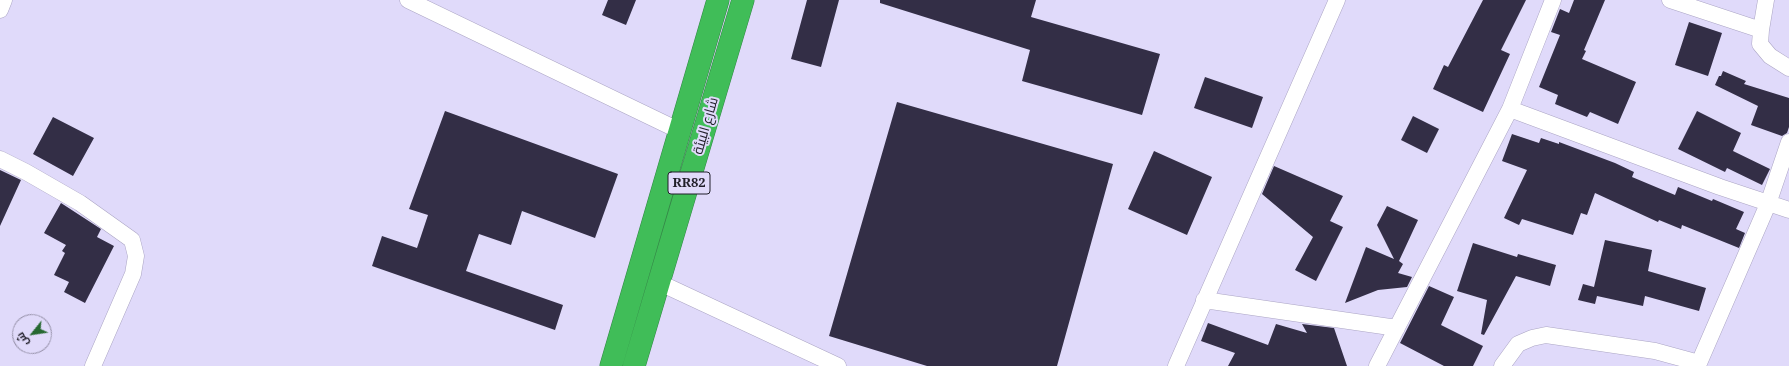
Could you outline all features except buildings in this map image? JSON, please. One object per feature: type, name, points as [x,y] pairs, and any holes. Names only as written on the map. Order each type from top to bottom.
[{"type":"highway","name":"شارع البيئة","points":[[611,366],[718,0]]},
{"type":"highway","name":"شارع البيئة","points":[[634,366],[660,283],[743,0]]},
{"type":"street","points":[[0,10],[4,0]]},
{"type":"street","points":[[408,0],[680,130]]},
{"type":"street","points":[[1176,366],[1337,0]]},
{"type":"street","points":[[1377,366],[1510,109],[1553,0]]},
{"type":"street","points":[[1670,0],[1761,30]]},
{"type":"street","points":[[1766,0],[1760,44],[1770,56],[1789,68]]},
{"type":"street","points":[[1510,109],[1768,204],[1789,210]]},
{"type":"street","points":[[1502,366],[1518,344],[1532,338],[1546,335],[1655,351],[1703,365],[1768,204],[1789,142]]},
{"type":"street","points":[[0,159],[80,203],[132,240],[136,256],[133,274],[93,366]]},
{"type":"street","points":[[660,283],[838,366]]},
{"type":"street","points":[[1204,300],[1397,328]]}]
